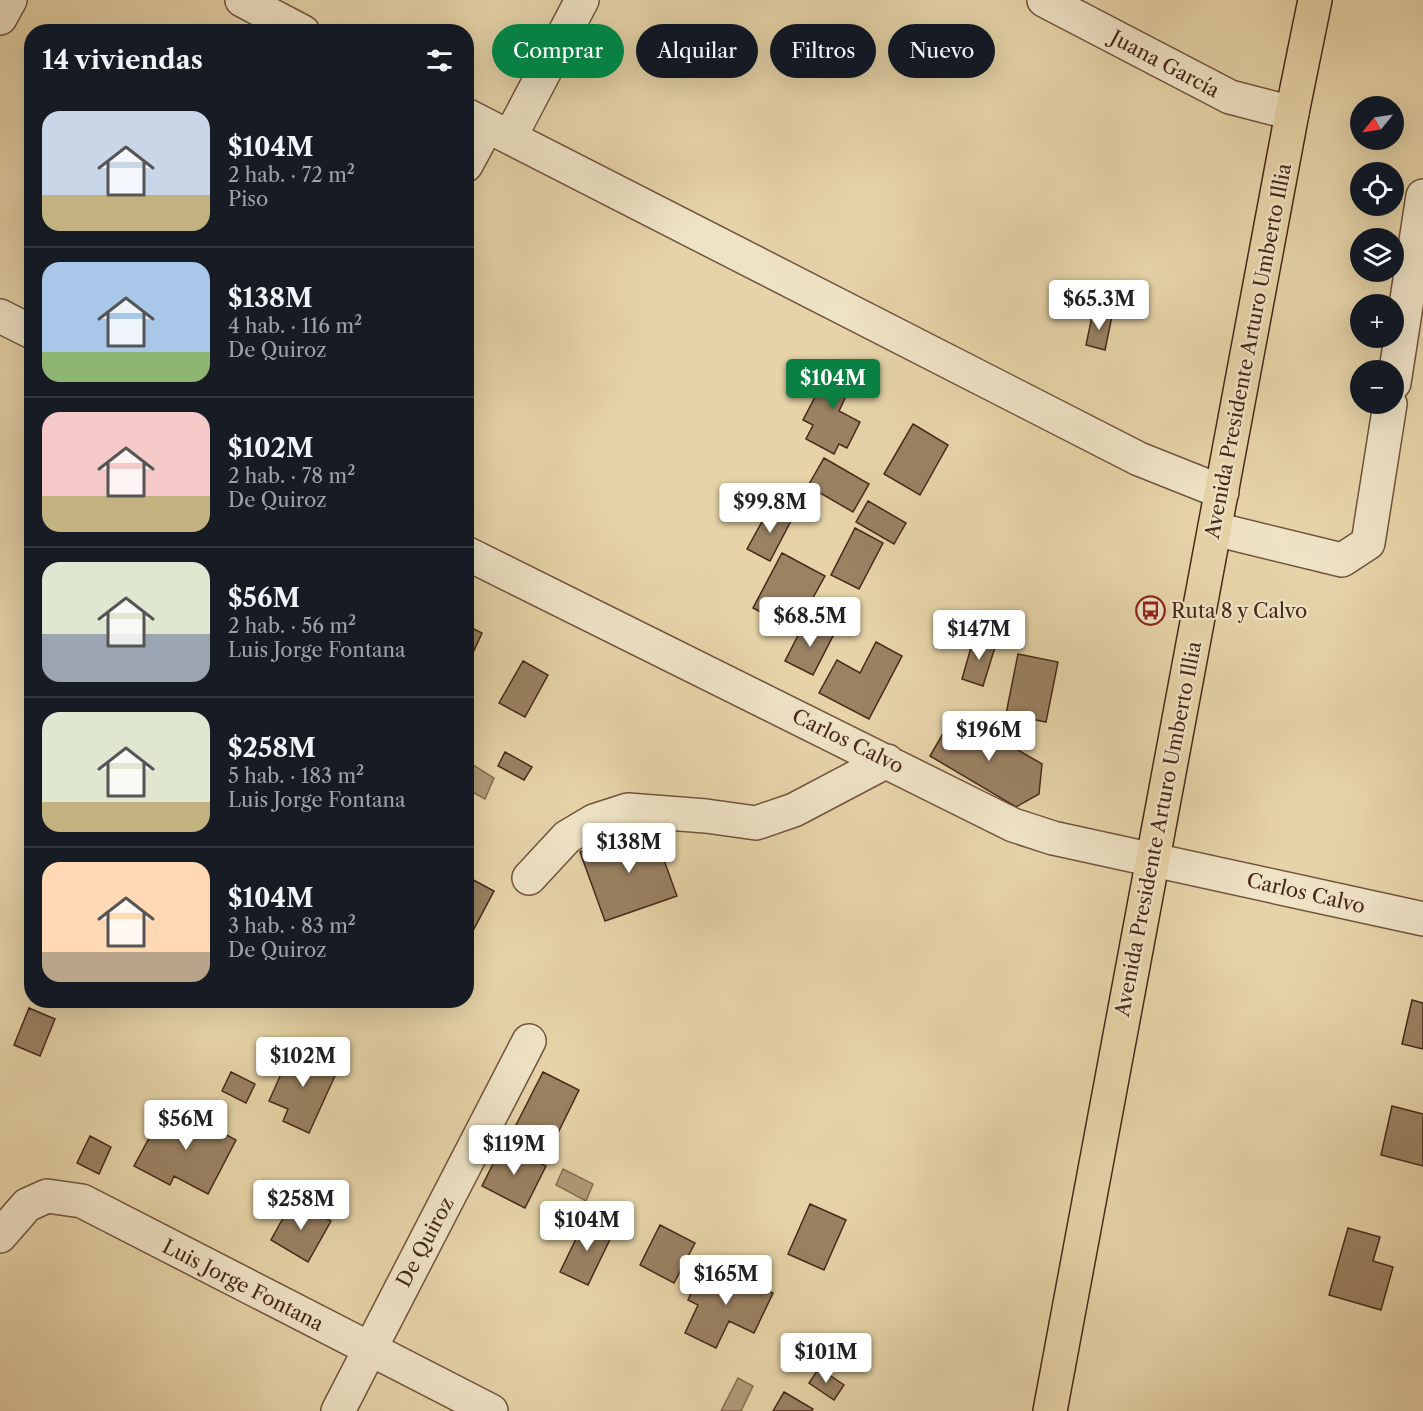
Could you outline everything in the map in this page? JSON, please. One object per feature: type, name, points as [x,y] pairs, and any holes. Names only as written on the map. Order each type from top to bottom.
[{"type":"main road","name":"Avenida Presidente Arturo Umberto Illia","points":[[1050,1411],[1152,858],[1315,0]]},
{"type":"street","points":[[0,18],[10,0]]},
{"type":"street","points":[[242,0],[288,24]]},
{"type":"street","points":[[474,151],[488,126],[582,0]]},
{"type":"street","name":"Juana García","points":[[1044,0],[1230,97],[1292,113]]},
{"type":"street","points":[[488,126],[1139,459],[1222,492]]},
{"type":"street","points":[[1398,360],[1423,196]]},
{"type":"street","points":[[0,316],[24,328]]},
{"type":"street","points":[[1215,529],[1342,560],[1359,551],[1368,543],[1388,414]]},
{"type":"street","name":"Carlos Calvo","points":[[474,557],[1013,825],[1053,838],[1152,858],[1423,920]]},
{"type":"street","points":[[529,878],[567,837],[594,821],[628,810],[706,816],[756,823],[794,810],[887,761]]},
{"type":"street","name":"De Quiroz","points":[[338,1411],[529,1041]]},
{"type":"street","name":"Luis Jorge Fontana","points":[[0,1236],[27,1205],[47,1196],[82,1201],[491,1411]]},
{"type":"shaded area","points":[[474,765],[494,778],[485,799],[474,793]]},
{"type":"shaded area","points":[[563,1169],[593,1184],[586,1201],[556,1185]]},
{"type":"shaded area","points":[[738,1378],[753,1386],[741,1411],[721,1411]]},
{"type":"building","points":[[1093,312],[1112,316],[1105,350],[1086,345]]},
{"type":"building","points":[[834,361],[864,377],[855,395],[848,392],[839,411],[860,422],[847,448],[839,444],[834,454],[806,439],[813,425],[803,420]]},
{"type":"building","points":[[913,424],[948,445],[920,495],[884,474]]},
{"type":"building","points":[[824,458],[869,484],[853,512],[808,486]]},
{"type":"building","points":[[868,501],[906,523],[894,544],[856,522]]},
{"type":"building","points":[[770,507],[792,519],[770,561],[747,549]]},
{"type":"building","points":[[855,528],[883,543],[859,589],[831,575]]},
{"type":"building","points":[[782,553],[825,576],[804,614],[777,600],[768,616],[753,608]]},
{"type":"building","points":[[822,599],[844,611],[834,630],[812,617]]},
{"type":"building","points":[[806,620],[834,634],[813,675],[785,661]]},
{"type":"building","points":[[474,629],[482,633],[474,650]]},
{"type":"building","points":[[974,637],[996,644],[983,686],[962,679]]},
{"type":"building","points":[[876,642],[902,656],[869,719],[819,693],[837,660],[860,673]]},
{"type":"building","points":[[1018,654],[1058,662],[1046,722],[1006,714]]},
{"type":"building","points":[[523,661],[548,675],[525,717],[499,703]]},
{"type":"building","points":[[955,713],[1042,764],[1039,794],[1016,807],[930,756]]},
{"type":"building","points":[[505,752],[532,767],[524,780],[498,766]]},
{"type":"building","points":[[652,827],[677,896],[605,921],[580,852]]},
{"type":"building","points":[[474,880],[494,891],[474,929]]},
{"type":"building","points":[[1412,1000],[1423,1003],[1423,1049],[1402,1044]]},
{"type":"building","points":[[29,1008],[55,1019],[40,1056],[14,1045]]},
{"type":"building","points":[[293,1047],[339,1067],[309,1133],[283,1121],[288,1109],[269,1101]]},
{"type":"building","points":[[231,1072],[255,1084],[246,1103],[222,1091]]},
{"type":"building","points":[[543,1072],[579,1090],[552,1145],[515,1127]]},
{"type":"building","points":[[171,1105],[236,1140],[208,1194],[174,1176],[170,1185],[134,1166],[153,1131],[157,1133]]},
{"type":"building","points":[[1392,1106],[1423,1114],[1423,1166],[1381,1155]]},
{"type":"building","points":[[90,1136],[111,1147],[99,1174],[77,1163]]},
{"type":"building","points":[[503,1144],[546,1166],[525,1208],[482,1186]]},
{"type":"building","points":[[293,1200],[331,1221],[308,1262],[271,1240]]},
{"type":"building","points":[[810,1204],[846,1220],[824,1270],[788,1254]]},
{"type":"building","points":[[586,1218],[614,1231],[588,1285],[560,1272]]},
{"type":"building","points":[[660,1225],[695,1243],[674,1283],[640,1265]]},
{"type":"building","points":[[1348,1228],[1380,1237],[1373,1261],[1393,1267],[1381,1310],[1329,1295]]},
{"type":"building","points":[[717,1267],[773,1293],[754,1333],[729,1321],[716,1348],[685,1333],[698,1305],[688,1300],[699,1277],[710,1283]]},
{"type":"building","points":[[819,1368],[844,1385],[834,1400],[809,1383]]},
{"type":"building","points":[[784,1392],[813,1409],[812,1411],[773,1411]]},
{"type":"place","name":"Ruta 8 y Calvo","points":[[1150,611]]}]
